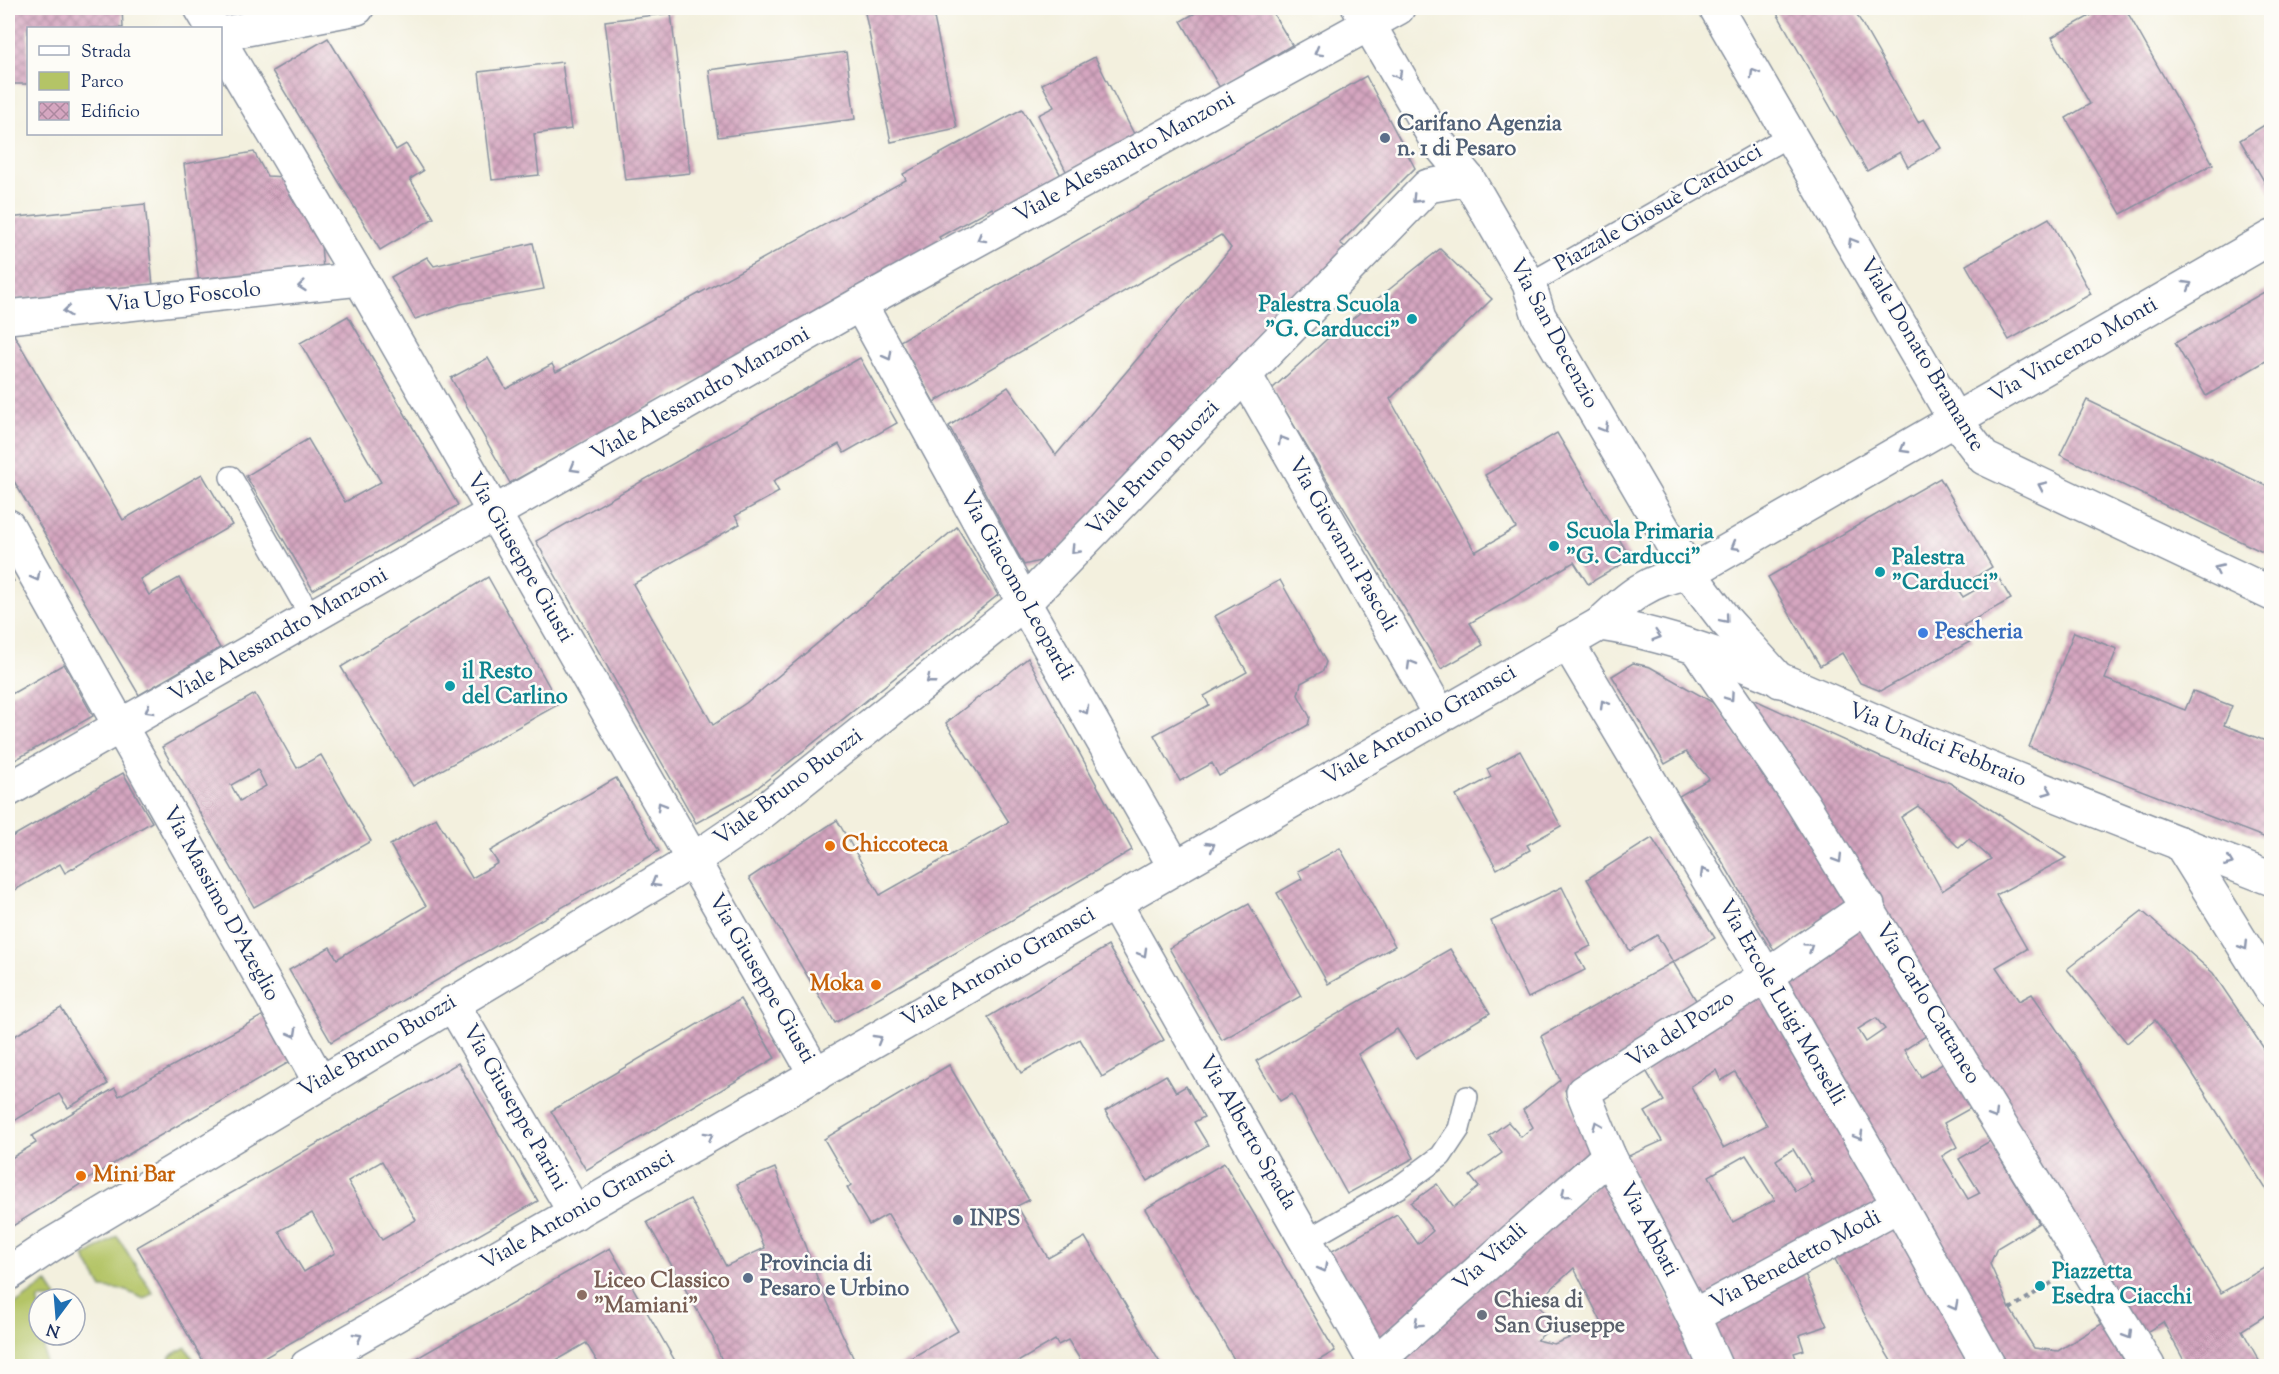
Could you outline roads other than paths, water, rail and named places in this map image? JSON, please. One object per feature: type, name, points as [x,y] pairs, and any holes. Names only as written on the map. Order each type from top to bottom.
[{"type":"street","points":[[201,8],[212,27]]},
{"type":"street","points":[[222,34],[357,8]]},
{"type":"street","name":"Viale Alessandro Manzoni","points":[[8,790],[1364,16],[1398,8]]},
{"type":"street","name":"Viale Donato Bramante","points":[[1716,8],[1955,420],[1984,458],[2271,594]]},
{"type":"street","name":"Via San Decenzio","points":[[1364,16],[1436,141],[1468,179],[1529,284],[1539,316],[1689,573],[1725,620],[1780,681]]},
{"type":"street","name":"Via Giuseppe Giusti","points":[[222,45],[360,279],[816,1075]]},
{"type":"street","name":"Viale Bruno Buozzi","points":[[8,1274],[61,1239],[320,1082],[693,860],[756,817],[1024,603],[1428,186],[1468,179]]},
{"type":"street","name":"Via Vincenzo Monti","points":[[1689,573],[2271,237]]},
{"type":"street","name":"Via Ugo Foscolo","points":[[8,317],[360,279]]},
{"type":"street","name":"Via Giacomo Leopardi","points":[[860,304],[1024,603],[1175,867]]},
{"type":"street","name":"Via Giovanni Pascoli","points":[[1245,375],[1440,715]]},
{"type":"street","name":"Via Massimo D'Azeglio","points":[[8,526],[320,1082]]},
{"type":"street","name":"Viale Antonio Gramsci","points":[[307,1366],[1600,624],[1625,600],[1664,577],[1689,573]]},
{"type":"street","name":"Via Undici Febbraio","points":[[1600,624],[1633,629],[1697,648],[2271,879]]},
{"type":"street","name":"Via Ercole Luigi Morselli","points":[[1567,642],[1766,976],[1989,1366]]},
{"type":"street","name":"Via Carlo Cattaneo","points":[[1697,648],[1802,802],[1868,906],[2148,1366]]},
{"type":"street","points":[[2180,843],[2271,991]]},
{"type":"street","name":"Via Alberto Spada","points":[[1114,902],[1376,1365]]},
{"type":"street","name":"Via del Pozzo","points":[[1583,1092],[1766,976],[1868,906]]},
{"type":"street","name":"Via Giuseppe Parini","points":[[452,1003],[576,1213]]},
{"type":"street","name":"Via Abbati","points":[[1583,1092],[1609,1156],[1693,1316],[1714,1366]]},
{"type":"street","name":"Via Vitali","points":[[1376,1365],[1609,1156]]},
{"type":"street","name":"Via Benedetto Modi","points":[[1693,1316],[1899,1205]]},
{"type":"lane","name":"Piazzale Giosuè Carducci","points":[[1529,284],[1790,135]]},
{"type":"lane","points":[[231,477],[311,617]]},
{"type":"lane","points":[[1307,1240],[1399,1187],[1441,1156],[1459,1129],[1467,1096]]},
{"type":"place","name":"Carifano Agenzia n. 1 di Pesaro","points":[[1385,138]]},
{"type":"place","name":"Palestra Scuola \"G. Carducci\"","points":[[1412,319]]},
{"type":"place","name":"Scuola Primaria \"G. Carducci\"","points":[[1554,546]]},
{"type":"place","name":"Palestra \"Carducci\"","points":[[1880,572]]},
{"type":"place","name":"Pescheria","points":[[1923,633]]},
{"type":"place","name":"il Resto del Carlino","points":[[450,686]]},
{"type":"place","name":"Chiccoteca","points":[[830,846]]},
{"type":"place","name":"Moka","points":[[876,985]]},
{"type":"place","name":"Mini Bar","points":[[81,1176]]},
{"type":"place","name":"INPS","points":[[958,1220]]},
{"type":"place","name":"Provincia di Pesaro e Urbino","points":[[748,1278]]},
{"type":"place","name":"Piazzetta Esedra Ciacchi","points":[[2040,1286]]},
{"type":"place","name":"Liceo Classico \"Mamiani\"","points":[[582,1295]]},
{"type":"place","name":"Chiesa di San Giuseppe","points":[[1482,1315]]}]
